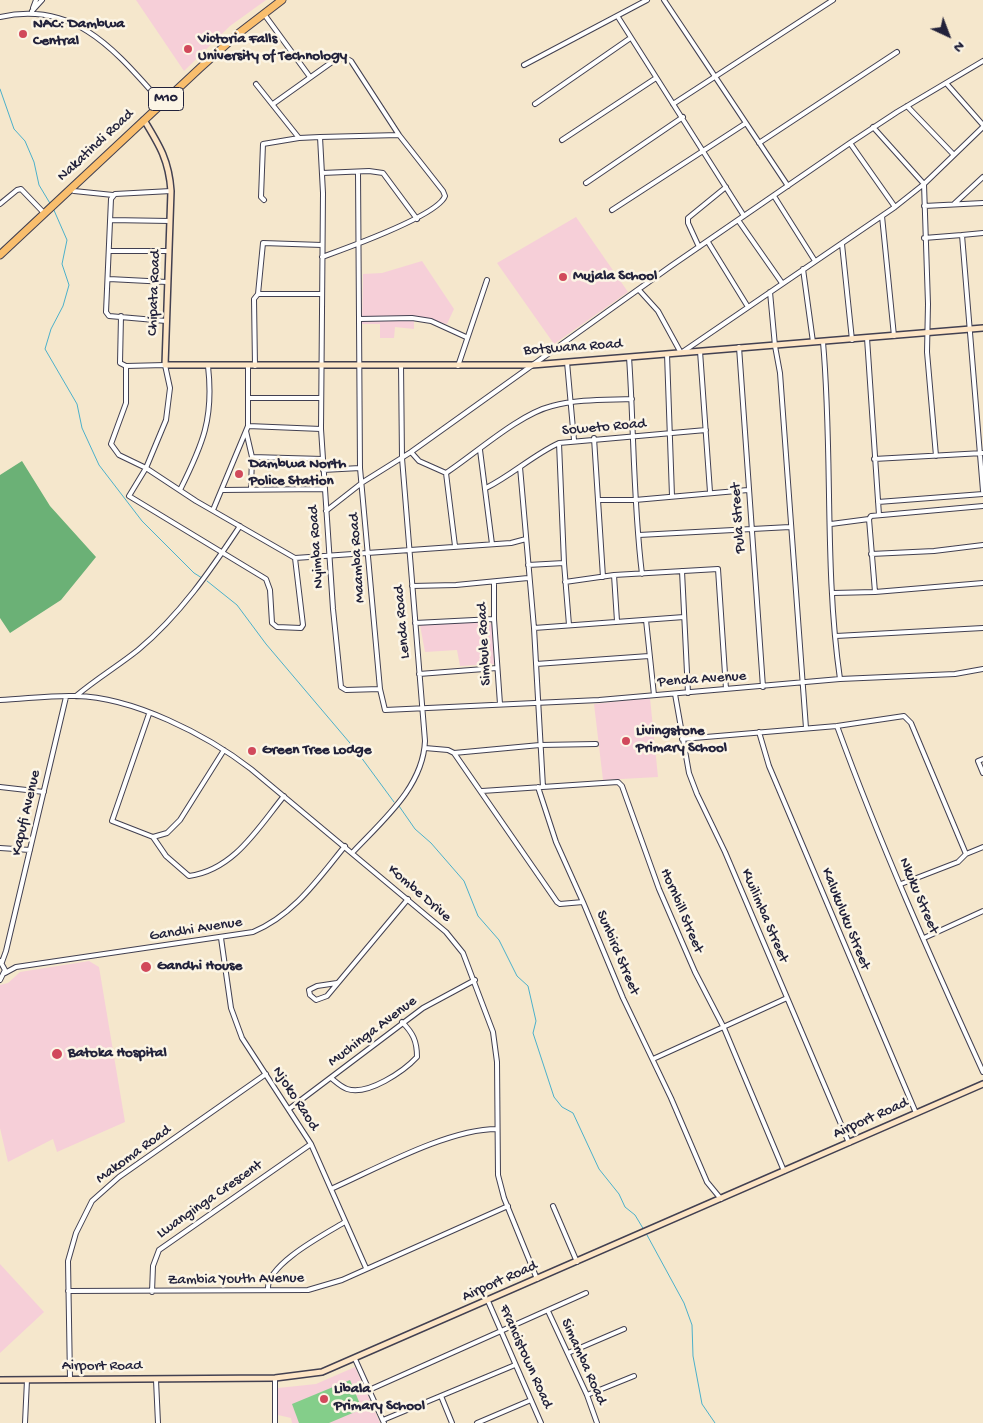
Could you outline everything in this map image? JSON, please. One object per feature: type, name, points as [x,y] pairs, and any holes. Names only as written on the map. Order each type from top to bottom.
[{"type":"highway","name":"Nakatindi Road","points":[[0,255],[162,103],[282,0]]},
{"type":"street","points":[[32,11],[36,0]]},
{"type":"street","points":[[32,11],[42,0]]},
{"type":"street","points":[[524,65],[647,0]]},
{"type":"street","points":[[664,0],[788,186]]},
{"type":"street","points":[[673,104],[833,0]]},
{"type":"street","points":[[0,17],[32,11],[66,15],[90,27],[100,35],[162,103]]},
{"type":"street","points":[[264,14],[310,77]]},
{"type":"street","points":[[618,17],[629,38],[683,117],[744,216]]},
{"type":"street","points":[[535,104],[629,38]]},
{"type":"street","points":[[759,143],[897,52]]},
{"type":"street","points":[[273,104],[310,77],[344,57],[351,61],[399,135],[445,196],[440,203],[416,219],[360,244],[322,257]]},
{"type":"street","points":[[326,511],[363,482],[411,452],[699,247],[873,127],[946,83],[982,64]]},
{"type":"street","points":[[562,140],[656,78]]},
{"type":"street","points":[[639,290],[662,317],[681,353],[895,207],[924,184],[983,126],[946,83]]},
{"type":"street","points":[[256,84],[299,138]]},
{"type":"street","points":[[907,106],[954,154]]},
{"type":"street","points":[[586,183],[683,117]]},
{"type":"street","name":"Chipata Road","points":[[144,120],[167,160],[171,192],[165,365],[170,388],[166,420],[146,468],[129,496],[222,553]]},
{"type":"street","points":[[612,210],[746,123]]},
{"type":"street","points":[[873,127],[924,184],[924,238],[928,310],[926,333],[936,456]]},
{"type":"street","points":[[264,200],[261,197],[263,144],[299,138],[399,135]]},
{"type":"street","name":"Nyimba Road","points":[[320,137],[322,173],[320,398],[332,609],[341,686],[346,690],[380,689]]},
{"type":"street","points":[[850,143],[895,207]]},
{"type":"street","name":"Maamba Road","points":[[358,172],[360,244],[360,468],[363,482],[380,689],[384,708],[387,711],[422,709]]},
{"type":"street","points":[[322,173],[382,173],[416,219]]},
{"type":"street","points":[[954,204],[983,177]]},
{"type":"street","points":[[699,247],[688,223],[688,218],[726,187]]},
{"type":"street","points":[[0,204],[17,190],[21,189],[44,214]]},
{"type":"street","points":[[71,189],[74,192],[113,195],[171,192]]},
{"type":"street","points":[[0,195],[4,200]]},
{"type":"street","points":[[113,195],[111,199],[109,279],[106,312],[109,316],[166,321]]},
{"type":"street","points":[[774,196],[815,261]]},
{"type":"street","points":[[924,206],[983,203]]},
{"type":"street","points":[[882,216],[894,336]]},
{"type":"street","points":[[110,220],[170,221]]},
{"type":"street","points":[[738,220],[782,283]]},
{"type":"street","points":[[924,238],[983,233]]},
{"type":"street","points":[[878,502],[983,492],[982,453],[962,235]]},
{"type":"street","points":[[255,366],[254,299],[258,294],[264,242],[322,244]]},
{"type":"street","points":[[708,242],[748,307]]},
{"type":"street","points":[[842,244],[852,340]]},
{"type":"street","points":[[109,251],[168,251]]},
{"type":"street","points":[[803,269],[813,342]]},
{"type":"street","points":[[109,279],[168,282]]},
{"type":"street","points":[[458,366],[487,280]]},
{"type":"street","points":[[770,292],[775,346],[780,373],[806,728]]},
{"type":"street","points":[[258,294],[321,294]]},
{"type":"street","points":[[121,316],[120,363],[126,366],[165,365]]},
{"type":"street","points":[[360,320],[406,318],[431,321],[466,338]]},
{"type":"street","name":"Botswana Road","points":[[165,365],[532,365],[983,328]]},
{"type":"street","points":[[867,338],[879,515]]},
{"type":"street","points":[[822,342],[828,404],[831,524],[829,537],[840,680]]},
{"type":"street","name":"Pula Street","points":[[739,348],[763,687]]},
{"type":"street","points":[[700,351],[710,492]]},
{"type":"street","points":[[667,354],[672,496]]},
{"type":"street","points":[[629,356],[634,436],[635,500],[642,574]]},
{"type":"street","points":[[567,362],[574,440]]},
{"type":"street","name":"Lenda Road","points":[[353,852],[411,786],[421,769],[425,748],[402,458],[401,365]]},
{"type":"street","points":[[126,366],[126,403],[111,444],[119,455],[146,468],[295,558],[368,551],[492,544],[526,539]]},
{"type":"street","points":[[180,490],[205,433],[209,418],[211,394],[208,366]]},
{"type":"street","points":[[213,510],[248,426],[248,366]]},
{"type":"street","points":[[248,398],[320,398]]},
{"type":"street","points":[[446,473],[535,412],[571,402],[632,399]]},
{"type":"street","points":[[248,426],[321,429]]},
{"type":"street","name":"Soweto Road","points":[[486,488],[506,478],[559,443],[594,438],[706,430]]},
{"type":"street","points":[[246,431],[252,456],[251,489]]},
{"type":"street","points":[[594,438],[603,577]]},
{"type":"street","points":[[559,443],[565,582],[569,625]]},
{"type":"street","points":[[480,450],[492,544]]},
{"type":"street","points":[[411,452],[419,461],[446,473]]},
{"type":"street","points":[[874,459],[982,453]]},
{"type":"street","points":[[252,456],[322,459]]},
{"type":"street","points":[[520,467],[528,578],[534,628],[543,787]]},
{"type":"street","points":[[323,470],[360,468]]},
{"type":"street","points":[[446,473],[454,546]]},
{"type":"street","points":[[222,490],[325,489]]},
{"type":"street","points":[[598,500],[635,500],[748,490]]},
{"type":"street","points":[[831,524],[869,519],[871,516],[879,515],[983,506]]},
{"type":"street","points":[[869,519],[875,592]]},
{"type":"street","points":[[76,696],[111,667],[137,650],[162,628],[202,582],[240,526]]},
{"type":"street","points":[[638,535],[790,527]]},
{"type":"street","points":[[871,554],[934,551],[983,545]]},
{"type":"street","points":[[222,553],[266,579],[270,590],[272,623],[277,627],[301,628],[303,625],[295,558]]},
{"type":"street","points":[[528,565],[564,563]]},
{"type":"street","points":[[565,582],[614,575],[718,569],[726,689]]},
{"type":"street","points":[[682,571],[688,693]]},
{"type":"street","points":[[614,575],[617,621]]},
{"type":"street","points":[[412,586],[494,582],[528,578]]},
{"type":"street","name":"Simbule Road","points":[[494,582],[494,619],[500,704]]},
{"type":"street","points":[[833,593],[875,592],[983,583]]},
{"type":"street","points":[[534,628],[684,617]]},
{"type":"street","points":[[414,623],[494,619]]},
{"type":"street","points":[[646,620],[654,695]]},
{"type":"street","points":[[836,636],[983,628]]},
{"type":"street","points":[[536,664],[649,656]]},
{"type":"street","points":[[419,674],[497,668]]},
{"type":"street","name":"Penda Avenue","points":[[422,709],[675,694],[840,680],[955,674],[983,670]]},
{"type":"street","name":"Kwilimba Street","points":[[675,694],[689,773],[696,794],[725,852],[849,1143]]},
{"type":"street","name":"Kombe Drive","points":[[0,700],[76,696],[106,700],[148,714],[224,750],[353,852],[454,941],[463,953],[475,980],[496,1044],[498,1175],[508,1206],[537,1279]]},
{"type":"street","name":"Kapufi Avenue","points":[[2,962],[66,697]]},
{"type":"street","points":[[148,714],[127,782],[112,820],[153,837],[176,866],[189,876],[200,874],[222,864],[237,854],[284,796]]},
{"type":"street","points":[[682,739],[837,726],[900,715],[907,718],[952,817],[966,854]]},
{"type":"street","name":"Nkuku Street","points":[[837,726],[859,787],[983,1072]]},
{"type":"street","name":"Kalukuluku Street","points":[[759,732],[769,766],[916,1112]]},
{"type":"street","points":[[425,748],[448,750],[454,753],[540,745],[596,744]]},
{"type":"street","points":[[153,837],[167,833],[180,820],[224,750]]},
{"type":"street","name":"Sunbird Street","points":[[454,753],[557,902],[560,904],[583,902],[623,998],[653,1059],[707,1182],[721,1199]]},
{"type":"street","points":[[983,759],[978,761],[983,774]]},
{"type":"street","name":"Hornbill Street","points":[[482,791],[579,786],[612,782],[618,782],[622,786],[659,889],[695,972],[724,1028],[784,1171]]},
{"type":"street","points":[[0,787],[44,792]]},
{"type":"street","points":[[538,787],[556,842],[583,902]]},
{"type":"street","name":"Gandhi Avenue","points":[[5,973],[16,967],[254,932],[274,923],[296,904],[345,846]]},
{"type":"street","points":[[901,884],[958,862],[966,854],[983,847]]},
{"type":"street","points":[[0,848],[30,850]]},
{"type":"street","points":[[338,983],[317,986],[309,990],[310,996],[316,1000],[324,999],[338,983],[408,899]]},
{"type":"street","points":[[924,938],[983,911]]},
{"type":"street","name":"Njoko Raod","points":[[221,938],[235,1022],[310,1144],[366,1268]]},
{"type":"street","points":[[0,980],[5,973],[2,962]]},
{"type":"street","name":"Gandhi Avenue","points":[[2,962],[16,967]]},
{"type":"street","name":"Muchinga Avenue","points":[[289,1108],[422,1008],[475,980]]},
{"type":"street","points":[[653,1059],[690,1040],[724,1028],[787,998]]},
{"type":"street","points":[[331,1078],[345,1088],[354,1091],[386,1080],[407,1067],[417,1057],[417,1043],[410,1030],[402,1022]]},
{"type":"street","name":"Makoma Road","points":[[70,1379],[67,1270],[70,1249],[89,1206],[101,1190],[266,1074]]},
{"type":"street","name":"Airport Road","points":[[0,1380],[274,1378],[322,1372],[983,1084]]},
{"type":"street","points":[[331,1189],[447,1138],[478,1129],[497,1129]]},
{"type":"street","name":"Lwanginga Crescent","points":[[152,1292],[153,1266],[159,1250],[310,1144]]},
{"type":"street","name":"Zambia Youth Avenue","points":[[68,1291],[308,1290],[342,1280],[508,1206]]},
{"type":"street","points":[[554,1206],[577,1262]]},
{"type":"street","points":[[268,1290],[270,1279],[278,1267],[345,1222]]},
{"type":"street","points":[[369,1390],[586,1293]]},
{"type":"street","name":"Francistown Road","points":[[488,1301],[541,1423]]},
{"type":"street","name":"Simamba Road","points":[[548,1311],[587,1396],[597,1423]]},
{"type":"street","points":[[568,1353],[624,1329]]},
{"type":"street","points":[[355,1359],[383,1422],[515,1365]]},
{"type":"street","points":[[587,1396],[634,1376]]},
{"type":"street","points":[[274,1378],[275,1423]]},
{"type":"street","points":[[25,1423],[27,1380]]},
{"type":"street","points":[[156,1380],[158,1423]]},
{"type":"street","points":[[441,1396],[452,1423]]},
{"type":"street","points":[[477,1423],[531,1400]]},
{"type":"shaded area","name":"Victoria Falls University of Technology","points":[[136,0],[266,0],[230,26],[184,71]]},
{"type":"shaded area","name":"Mujala School","points":[[576,217],[628,292],[554,344],[497,263]]},
{"type":"shaded area","points":[[422,261],[454,309],[447,324],[414,317],[414,329],[395,327],[394,338],[380,338],[380,324],[362,324],[363,274],[382,273]]},
{"type":"shaded area","points":[[488,621],[492,625],[494,664],[460,666],[457,650],[425,652],[420,625]]},
{"type":"shaded area","name":"Livingstone Primary School","points":[[650,698],[658,777],[603,780],[594,704]]},
{"type":"shaded area","name":"Batoka Hospital","points":[[89,961],[99,967],[125,1122],[57,1152],[53,1139],[8,1162],[0,1128],[0,985],[8,983],[20,972]]},
{"type":"shaded area","points":[[0,1264],[44,1312],[0,1353]]},
{"type":"shaded area","name":"Libala Primary School","points":[[355,1367],[380,1423],[292,1423],[291,1418],[278,1415],[278,1388],[316,1384]]},
{"type":"green space","points":[[22,461],[50,506],[96,557],[61,600],[10,633],[0,618],[0,475]]},
{"type":"green space","points":[[350,1380],[362,1409],[329,1423],[299,1423],[292,1404]]},
{"type":"waterway","points":[[0,89],[14,129],[25,141],[34,162],[39,185],[51,205]]},
{"type":"waterway","points":[[53,208],[67,240],[62,264],[69,285],[63,306],[51,329],[45,349],[77,404],[82,428],[99,465],[142,521],[194,573],[202,578]]},
{"type":"waterway","points":[[207,581],[237,605],[266,644],[355,749],[394,802]]},
{"type":"waterway","points":[[399,806],[415,829],[431,843],[464,881],[478,916],[499,940],[517,976],[528,986],[536,1021],[533,1033],[554,1097],[562,1107],[573,1113],[599,1169],[619,1194],[625,1207],[635,1215],[644,1230]]},
{"type":"waterway","points":[[647,1235],[684,1303],[692,1325],[693,1356],[702,1404],[715,1423]]},
{"type":"place","name":"NAC: Dambwa Central","points":[[23,34]]},
{"type":"place","name":"Victoria Falls University of Technology","points":[[188,49]]},
{"type":"place","name":"Mujala School","points":[[563,277]]},
{"type":"place","name":"Dambwa North Police Station","points":[[239,474]]},
{"type":"place","name":"Livingstone Primary School","points":[[626,741]]},
{"type":"place","name":"Green Tree Lodge","points":[[252,751]]},
{"type":"place","name":"Gandhi House","points":[[146,967]]},
{"type":"place","name":"Batoka Hospital","points":[[57,1054]]},
{"type":"place","name":"Libala Primary School","points":[[324,1399]]}]
